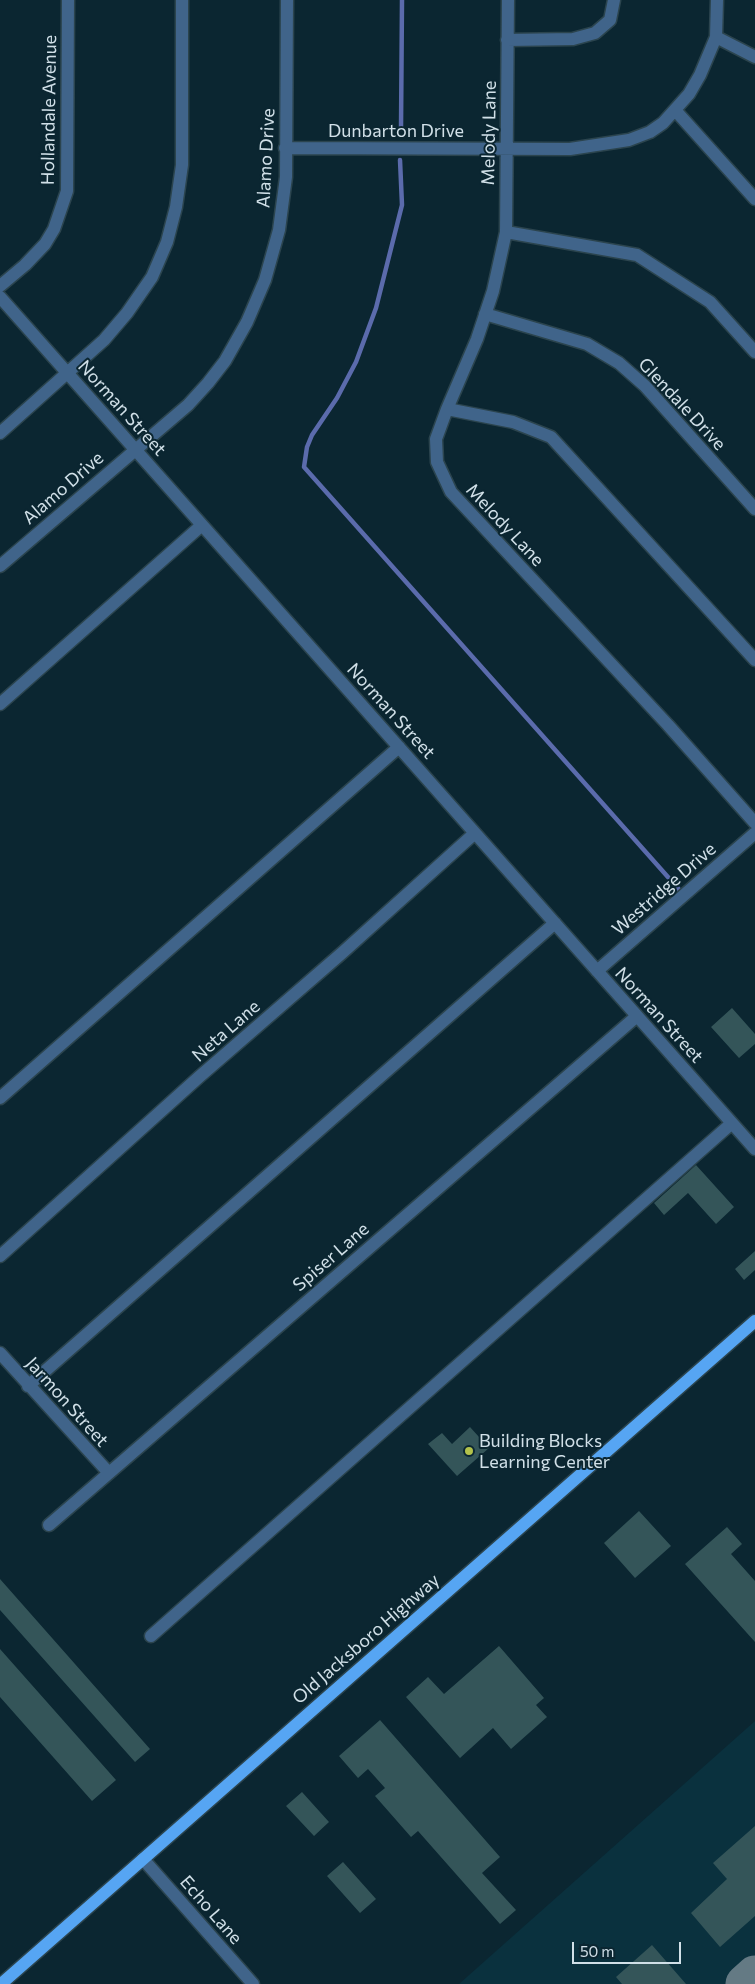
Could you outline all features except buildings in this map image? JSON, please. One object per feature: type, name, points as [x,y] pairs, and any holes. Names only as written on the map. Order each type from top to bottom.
[{"type":"main road","name":"Old Jacksboro Highway","points":[[1,1984],[755,1321]]},
{"type":"street","name":"Hollandale Avenue","points":[[0,286],[25,265],[45,244],[54,228],[67,191],[68,0]]},
{"type":"street","points":[[0,432],[104,340],[152,277],[167,242],[176,208],[182,165],[182,0]]},
{"type":"street","name":"Alamo Drive","points":[[0,566],[188,405],[225,361],[247,322],[265,280],[279,230],[286,177],[286,0]]},
{"type":"street","name":"Melody Lane","points":[[508,0],[506,232],[493,290],[477,339],[436,439],[437,462],[451,492],[668,725],[755,823]]},
{"type":"street","points":[[507,40],[573,39],[595,34],[610,20],[614,0]]},
{"type":"street","name":"Dunbarton Drive","points":[[285,148],[506,150],[570,148],[628,140],[650,132],[663,123],[689,94],[700,75],[716,37],[717,0]]},
{"type":"street","points":[[716,37],[755,57]]},
{"type":"street","points":[[675,110],[755,198]]},
{"type":"street","points":[[506,232],[637,255],[710,302],[755,352]]},
{"type":"street","name":"Norman Street","points":[[0,297],[755,1149]]},
{"type":"street","name":"Glendale Drive","points":[[485,314],[587,344],[619,363],[645,386],[755,509]]},
{"type":"street","points":[[447,409],[512,422],[551,437],[755,660]]},
{"type":"street","points":[[0,704],[202,524]]},
{"type":"street","points":[[0,1098],[399,747]]},
{"type":"street","name":"Neta Lane","points":[[0,1256],[199,1078],[342,954],[475,833]]},
{"type":"street","name":"Westridge Drive","points":[[597,971],[755,834]]},
{"type":"street","points":[[28,1386],[555,923]]},
{"type":"street","name":"Spiser Lane","points":[[49,1525],[637,1016]]},
{"type":"street","points":[[151,1636],[732,1123]]},
{"type":"street","name":"Jarmon Street","points":[[0,1353],[108,1474]]},
{"type":"street","name":"Echo Lane","points":[[143,1859],[253,1984]]},
{"type":"shaded area","points":[[755,1721],[755,1984],[459,1984]]},
{"type":"waterway","points":[[401,129],[402,0]]},
{"type":"waterway","points":[[400,160],[402,205],[376,308],[356,362],[337,398],[312,435],[307,447],[304,467],[683,894]]},
{"type":"taxiway","points":[[745,1984],[755,1975]]},
{"type":"place","name":"Building Blocks Learning Center","points":[[469,1451]]}]
